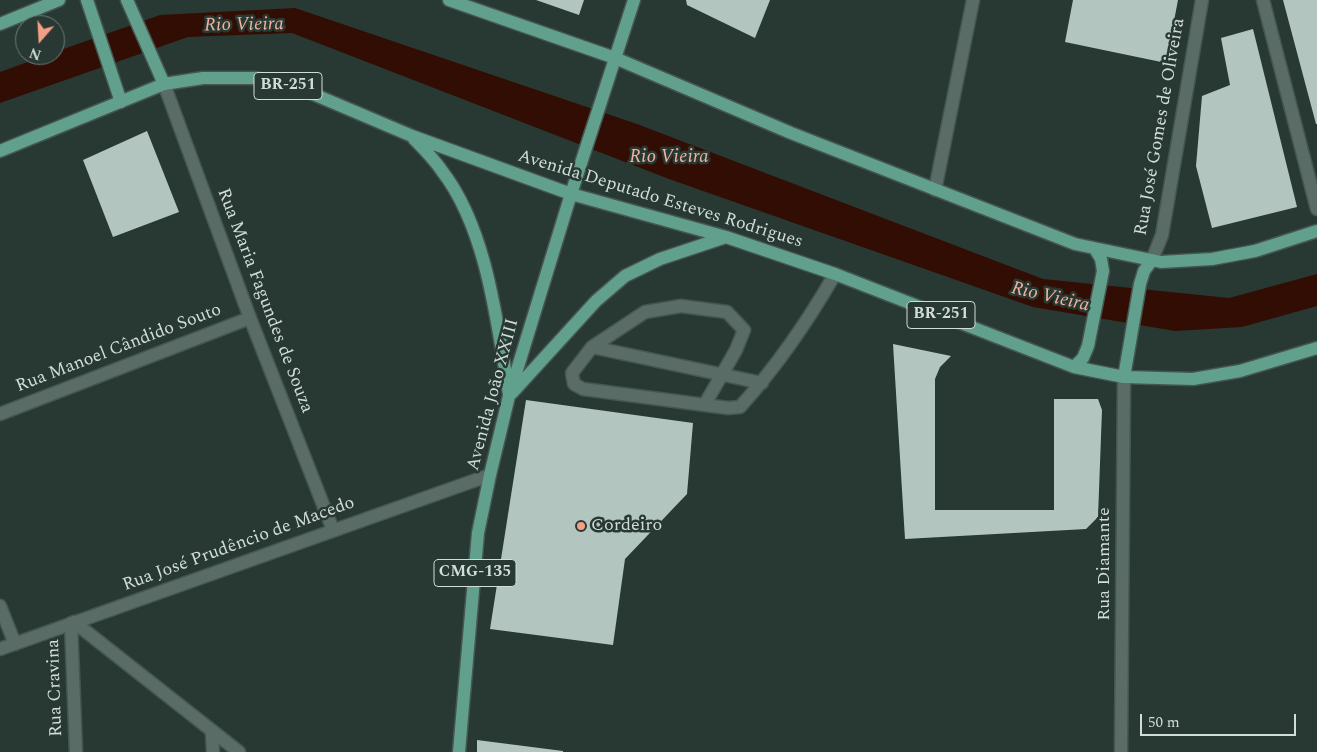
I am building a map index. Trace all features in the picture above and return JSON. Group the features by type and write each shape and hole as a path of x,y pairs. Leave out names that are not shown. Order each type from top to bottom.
{"main road":[{"path":"0,24 59,0"},
{"path":"127,0 164,84"},
{"path":"449,0 615,58 791,133 1074,244 1152,260 1212,259 1255,251 1317,231"},
{"name":"CMG-135","path":"615,58 634,0"},
{"path":"88,3 114,84 122,102"},
{"name":"Avenida João XXIII","path":"459,752 478,533 490,475 509,396 581,161 615,58"},
{"name":"Avenida Deputado Esteves Rodrigues","path":"0,151 164,84 203,78 256,78 306,91 412,136 571,194 726,237 835,274 1074,367 1124,377 1193,379 1240,371 1317,348"},
{"path":"412,136 443,171 464,208 489,276 509,396"},
{"path":"509,396 596,301 625,276 660,259 726,237"},
{"path":"1074,367 1084,358 1088,346 1103,272 1101,259 1095,248"},
{"path":"1124,377 1140,284 1144,271 1152,260"}],"street":[{"path":"935,190 974,0"},
{"name":"Rua José Gomes de Oliveira","path":"1152,260 1162,235 1202,0"},
{"path":"1263,0 1317,209"},
{"name":"Rua Maria Fagundes de Souza","path":"164,84 250,318 333,530"},
{"path":"705,404 744,330 727,312 681,306 645,312 592,347 572,373 574,384 583,389 728,408 740,407 762,383 814,310 835,274"},
{"name":"Rua Manoel Cândido Souto","path":"0,414 250,318"},
{"path":"592,347 723,373 762,383"},
{"name":"Rua Diamante","path":"1121,752 1124,377"},
{"name":"Rua José Prudêncio de Macedo","path":"0,649 490,475"},
{"path":"0,606 15,644"},
{"path":"72,622 238,752"},
{"name":"Rua Cravina","path":"72,622 76,752"},
{"path":"212,733 213,752"}],"water":[{"name":"Rio Vieira","path":"295,8 637,124 1043,279 1229,298 1317,274 1317,306 1242,327 1175,331 1033,307 669,179 292,33 188,37 0,103 0,72 19,65 65,65 65,48 160,15"}],"building":[{"path":"536,0 584,0 579,15"},
{"path":"686,0 770,0 755,38 687,5"},
{"path":"1073,0 1178,0 1166,63 1065,42"},
{"path":"1283,0 1317,0 1317,124 1316,124"},
{"path":"1253,29 1297,207 1212,228 1196,166 1202,96 1230,85 1221,38"},
{"path":"147,131 179,212 113,237 83,160"},
{"path":"893,344 951,356 940,367 935,379 935,510 1054,510 1054,399 1098,399 1102,410 1098,517 1086,529 905,539"},
{"name":"Cordeiro","path":"526,400 693,423 687,494 625,559 613,645 490,629"},
{"path":"477,740 563,751 563,752 477,752"}],"place":[{"name":"Cordeiro","path":"581,526"}]}
